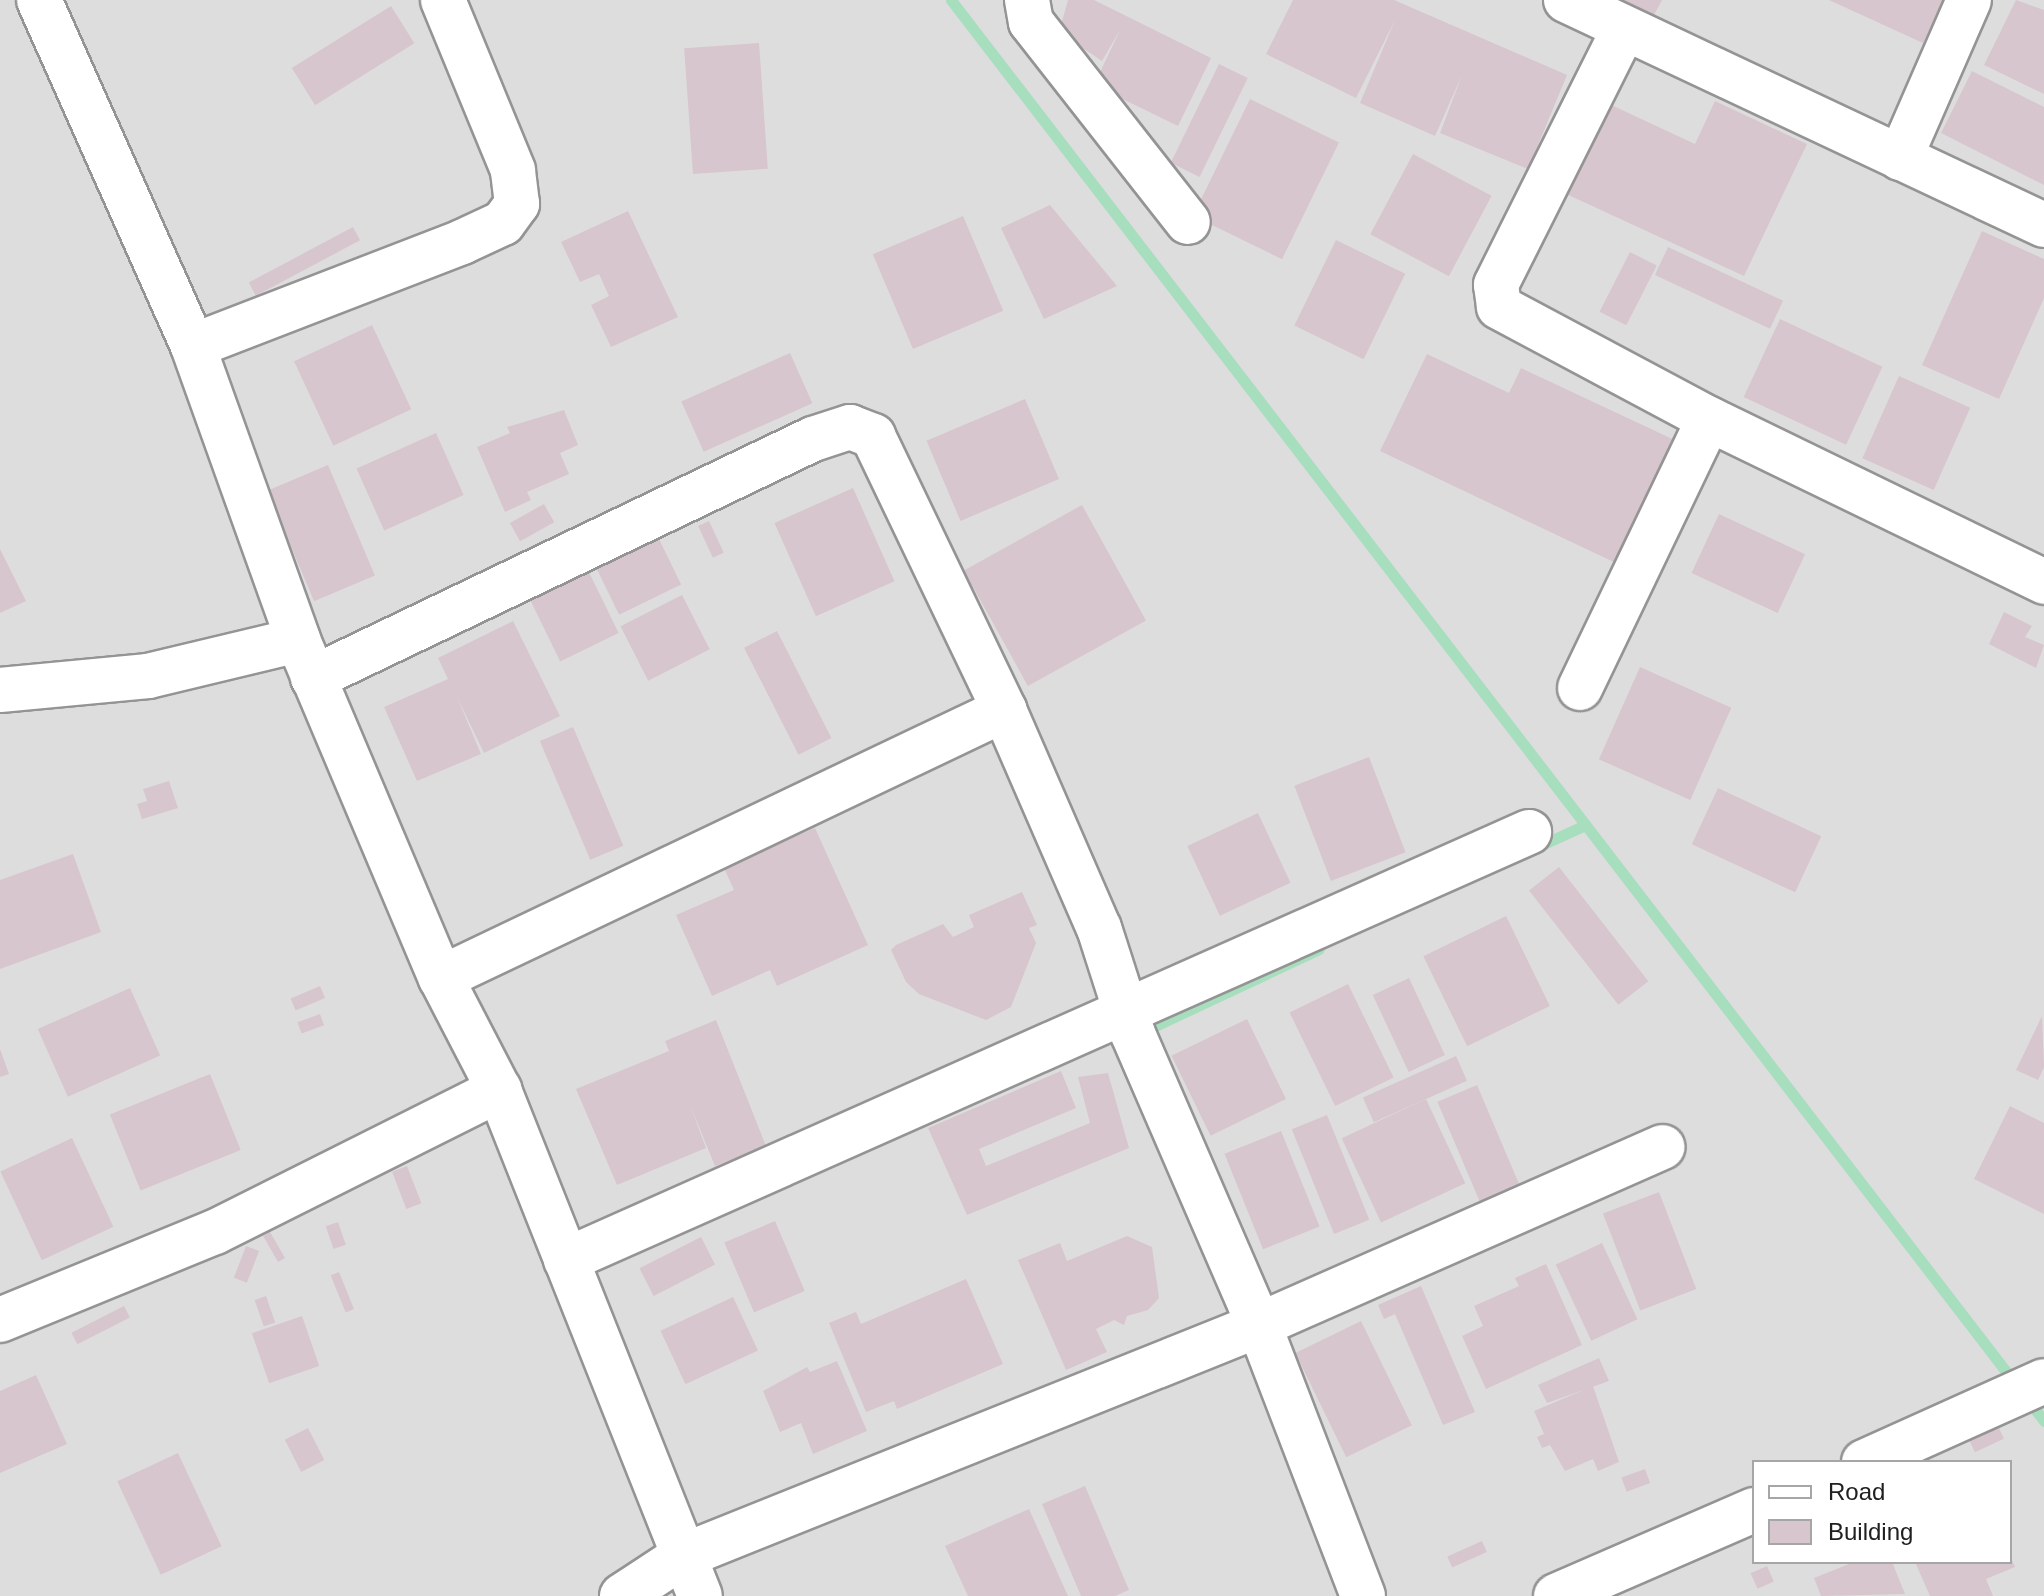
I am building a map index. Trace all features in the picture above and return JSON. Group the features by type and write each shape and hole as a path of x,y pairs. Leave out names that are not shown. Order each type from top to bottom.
{"street":[{"path":"39,0 193,346 305,659 441,978 499,1090 700,1596"},
{"path":"193,346 462,242 503,223 517,204 513,170 443,0"},
{"path":"1027,0 1031,22 1188,222"},
{"path":"1566,0 2044,225"},
{"path":"1900,158 1969,0"},
{"path":"1624,29 1496,285 1499,307 1709,419 2044,582"},
{"path":"1580,688 1709,419"},
{"path":"0,690 305,659 615,530 850,427 873,436 1004,710 1099,928 1124,1009 1259,1325 1363,1596"},
{"path":"441,978 1004,710"},
{"path":"566,1260 1124,1009 1529,832"},
{"path":"0,1320 215,1232 499,1090"},
{"path":"622,1596 683,1556 1259,1325 1662,1147"},
{"path":"1869,1460 2044,1381"},
{"path":"1556,1596 1752,1511"}],"shaded area":[{"path":"0,0 2044,0 2044,1596 0,1596"}],"building":[{"path":"1068,0 1094,0 1211,58 1178,126 1094,85 1120,30 1102,61 1059,32"},
{"path":"1293,0 1394,0 1567,75 1528,169 1440,133 1462,75 1435,136 1360,103 1395,20 1356,98 1266,54"},
{"path":"1618,0 1662,0 1653,17"},
{"path":"1829,0 1943,0 1923,43"},
{"path":"2016,0 2044,10 2044,94 1984,65"},
{"path":"391,6 414,43 315,105 292,68"},
{"path":"759,43 768,169 693,174 684,48"},
{"path":"1219,64 1248,78 1200,177 1171,163"},
{"path":"1972,71 2044,107 2044,185 1941,133"},
{"path":"1250,99 1339,142 1282,259 1193,216"},
{"path":"1715,101 1807,144 1744,276 1564,193 1607,103 1695,144"},
{"path":"1413,154 1492,196 1449,276 1370,234"},
{"path":"1050,205 1117,286 1044,319 1001,228"},
{"path":"628,211 678,317 611,347 591,305 609,296 599,274 580,282 561,242"},
{"path":"963,216 1003,311 913,349 873,254"},
{"path":"353,227 360,240 256,296 249,282"},
{"path":"1982,231 2044,259 2044,298 1999,399 1922,365"},
{"path":"1336,240 1405,274 1364,359 1294,325"},
{"path":"1668,247 1783,301 1770,329 1655,275"},
{"path":"1630,252 1657,266 1626,325 1600,312"},
{"path":"1780,319 1882,367 1846,445 1744,397"},
{"path":"372,325 411,409 333,446 294,361"},
{"path":"790,353 812,403 704,452 681,401"},
{"path":"1427,354 1509,393 1521,368 1681,443 1622,566 1380,451"},
{"path":"1899,376 1970,408 1934,490 1862,458"},
{"path":"1025,399 1059,479 960,521 927,441"},
{"path":"564,410 578,445 560,453 569,474 527,492 531,500 505,512 477,447 510,433 507,427"},
{"path":"436,433 464,495 384,531 357,468"},
{"path":"328,465 375,575 314,601 267,491"},
{"path":"853,488 894,581 816,616 774,523"},
{"path":"544,504 554,522 520,541 510,523"},
{"path":"1082,505 1146,620 1028,686 964,570"},
{"path":"1719,514 1805,554 1778,613 1692,573"},
{"path":"709,521 724,553 713,558 698,526"},
{"path":"657,535 681,584 619,615 595,565"},
{"path":"0,549 26,601 0,613"},
{"path":"584,562 619,633 560,661 526,590"},
{"path":"682,595 710,649 648,681 621,626"},
{"path":"2004,612 2032,626 2025,637 2044,645 2036,668 1989,644"},
{"path":"513,621 560,716 484,753 457,697 481,754 417,781 384,707 448,679 438,658"},
{"path":"777,631 831,738 799,755 744,648"},
{"path":"1640,667 1731,708 1690,800 1599,759"},
{"path":"573,727 623,846 590,860 540,741"},
{"path":"1369,757 1406,852 1331,881 1294,786"},
{"path":"169,781 178,808 142,819 137,804 147,801 143,789"},
{"path":"1718,788 1821,836 1795,892 1692,844"},
{"path":"1258,813 1291,883 1220,916 1187,846"},
{"path":"815,828 868,945 777,986 770,970 712,996 676,915 734,890 724,868"},
{"path":"73,854 101,932 0,969 0,880"},
{"path":"1559,867 1648,981 1618,1005 1529,890"},
{"path":"1022,892 1037,925 1029,928 1036,943 1011,1007 986,1020 919,994 906,982 891,950 896,945 943,924 953,937 974,927 969,915"},
{"path":"1506,916 1550,1006 1467,1046 1423,956"},
{"path":"1409,978 1445,1055 1409,1072 1373,995"},
{"path":"1348,984 1394,1077 1335,1106 1290,1012"},
{"path":"320,986 325,998 296,1010 291,999"},
{"path":"130,988 160,1056 68,1097 38,1029"},
{"path":"320,1014 324,1025 302,1033 297,1022"},
{"path":"2042,1016 2044,1067 2038,1080 2016,1070"},
{"path":"1247,1019 1286,1099 1211,1136 1172,1056"},
{"path":"716,1020 766,1146 715,1166 690,1105 706,1148 617,1185 576,1089 669,1051 665,1041"},
{"path":"0,1049 9,1074 0,1077"},
{"path":"1456,1056 1467,1081 1374,1122 1363,1097"},
{"path":"1061,1071 1076,1108 979,1149 986,1166 1090,1123 1078,1077 1108,1073 1129,1148 967,1215 928,1128"},
{"path":"210,1074 241,1150 141,1190 110,1114"},
{"path":"1477,1085 1520,1185 1480,1202 1437,1102"},
{"path":"1426,1099 1465,1183 1381,1223 1342,1138"},
{"path":"2010,1106 2044,1123 2044,1214 1974,1179"},
{"path":"1327,1115 1369,1220 1334,1234 1292,1129"},
{"path":"1281,1131 1320,1226 1263,1249 1224,1154"},
{"path":"72,1138 113,1227 42,1260 0,1171"},
{"path":"407,1166 421,1203 406,1209 392,1172"},
{"path":"1659,1192 1696,1289 1640,1311 1603,1214"},
{"path":"775,1221 805,1291 754,1312 724,1242"},
{"path":"338,1222 346,1245 334,1249 326,1226"},
{"path":"270,1232 285,1258 278,1262 263,1236"},
{"path":"1127,1236 1152,1247 1159,1298 1148,1310 1127,1316 1124,1325 1114,1320 1096,1329 1107,1352 1066,1370 1018,1260 1060,1243 1067,1261"},
{"path":"701,1237 715,1265 654,1296 640,1268"},
{"path":"1602,1243 1637,1319 1591,1341 1556,1265"},
{"path":"246,1246 259,1251 247,1283 234,1278"},
{"path":"1546,1264 1582,1345 1486,1389 1462,1336 1483,1326 1474,1306 1519,1286 1515,1278"},
{"path":"339,1272 354,1309 346,1312 331,1275"},
{"path":"966,1279 1003,1364 897,1409 894,1401 866,1412 829,1323 856,1312 861,1324"},
{"path":"1421,1286 1475,1412 1443,1425 1395,1314 1384,1319 1378,1305"},
{"path":"266,1296 275,1322 264,1326 255,1300"},
{"path":"733,1297 758,1350 685,1384 660,1331"},
{"path":"124,1306 130,1318 77,1344 71,1333"},
{"path":"302,1316 319,1366 269,1383 252,1333"},
{"path":"1361,1321 1412,1425 1346,1457 1295,1353"},
{"path":"1599,1358 1609,1381 1547,1403 1538,1385"},
{"path":"837,1361 867,1431 813,1454 801,1423 780,1432 763,1391 807,1367 810,1372"},
{"path":"36,1375 67,1444 0,1473 0,1391"},
{"path":"1593,1386 1619,1462 1598,1471 1593,1459 1565,1471 1550,1445 1542,1448 1537,1437 1544,1434 1534,1411"},
{"path":"1998,1426 2004,1439 1975,1452 1969,1440"},
{"path":"308,1428 324,1460 301,1472 285,1440"},
{"path":"178,1453 222,1546 161,1575 117,1481"},
{"path":"1645,1469 1650,1483 1627,1492 1622,1478"},
{"path":"1085,1486 1129,1590 1115,1596 1081,1596 1042,1504"},
{"path":"1029,1509 1068,1596 968,1596 945,1546"},
{"path":"1482,1541 1487,1552 1452,1567 1447,1556"},
{"path":"2012,1560 2015,1567 1986,1579 1993,1596 1930,1596 1916,1564 2012,1564"},
{"path":"1849,1564 1893,1564 1905,1594 1821,1596 1814,1578"},
{"path":"1767,1566 1774,1582 1757,1589 1751,1573"}],"waterway":[{"path":"951,0 2014,1382"},
{"path":"1537,847 1585,825"},
{"path":"1142,1032 1319,949"},
{"path":"2027,1399 2044,1421"}]}
